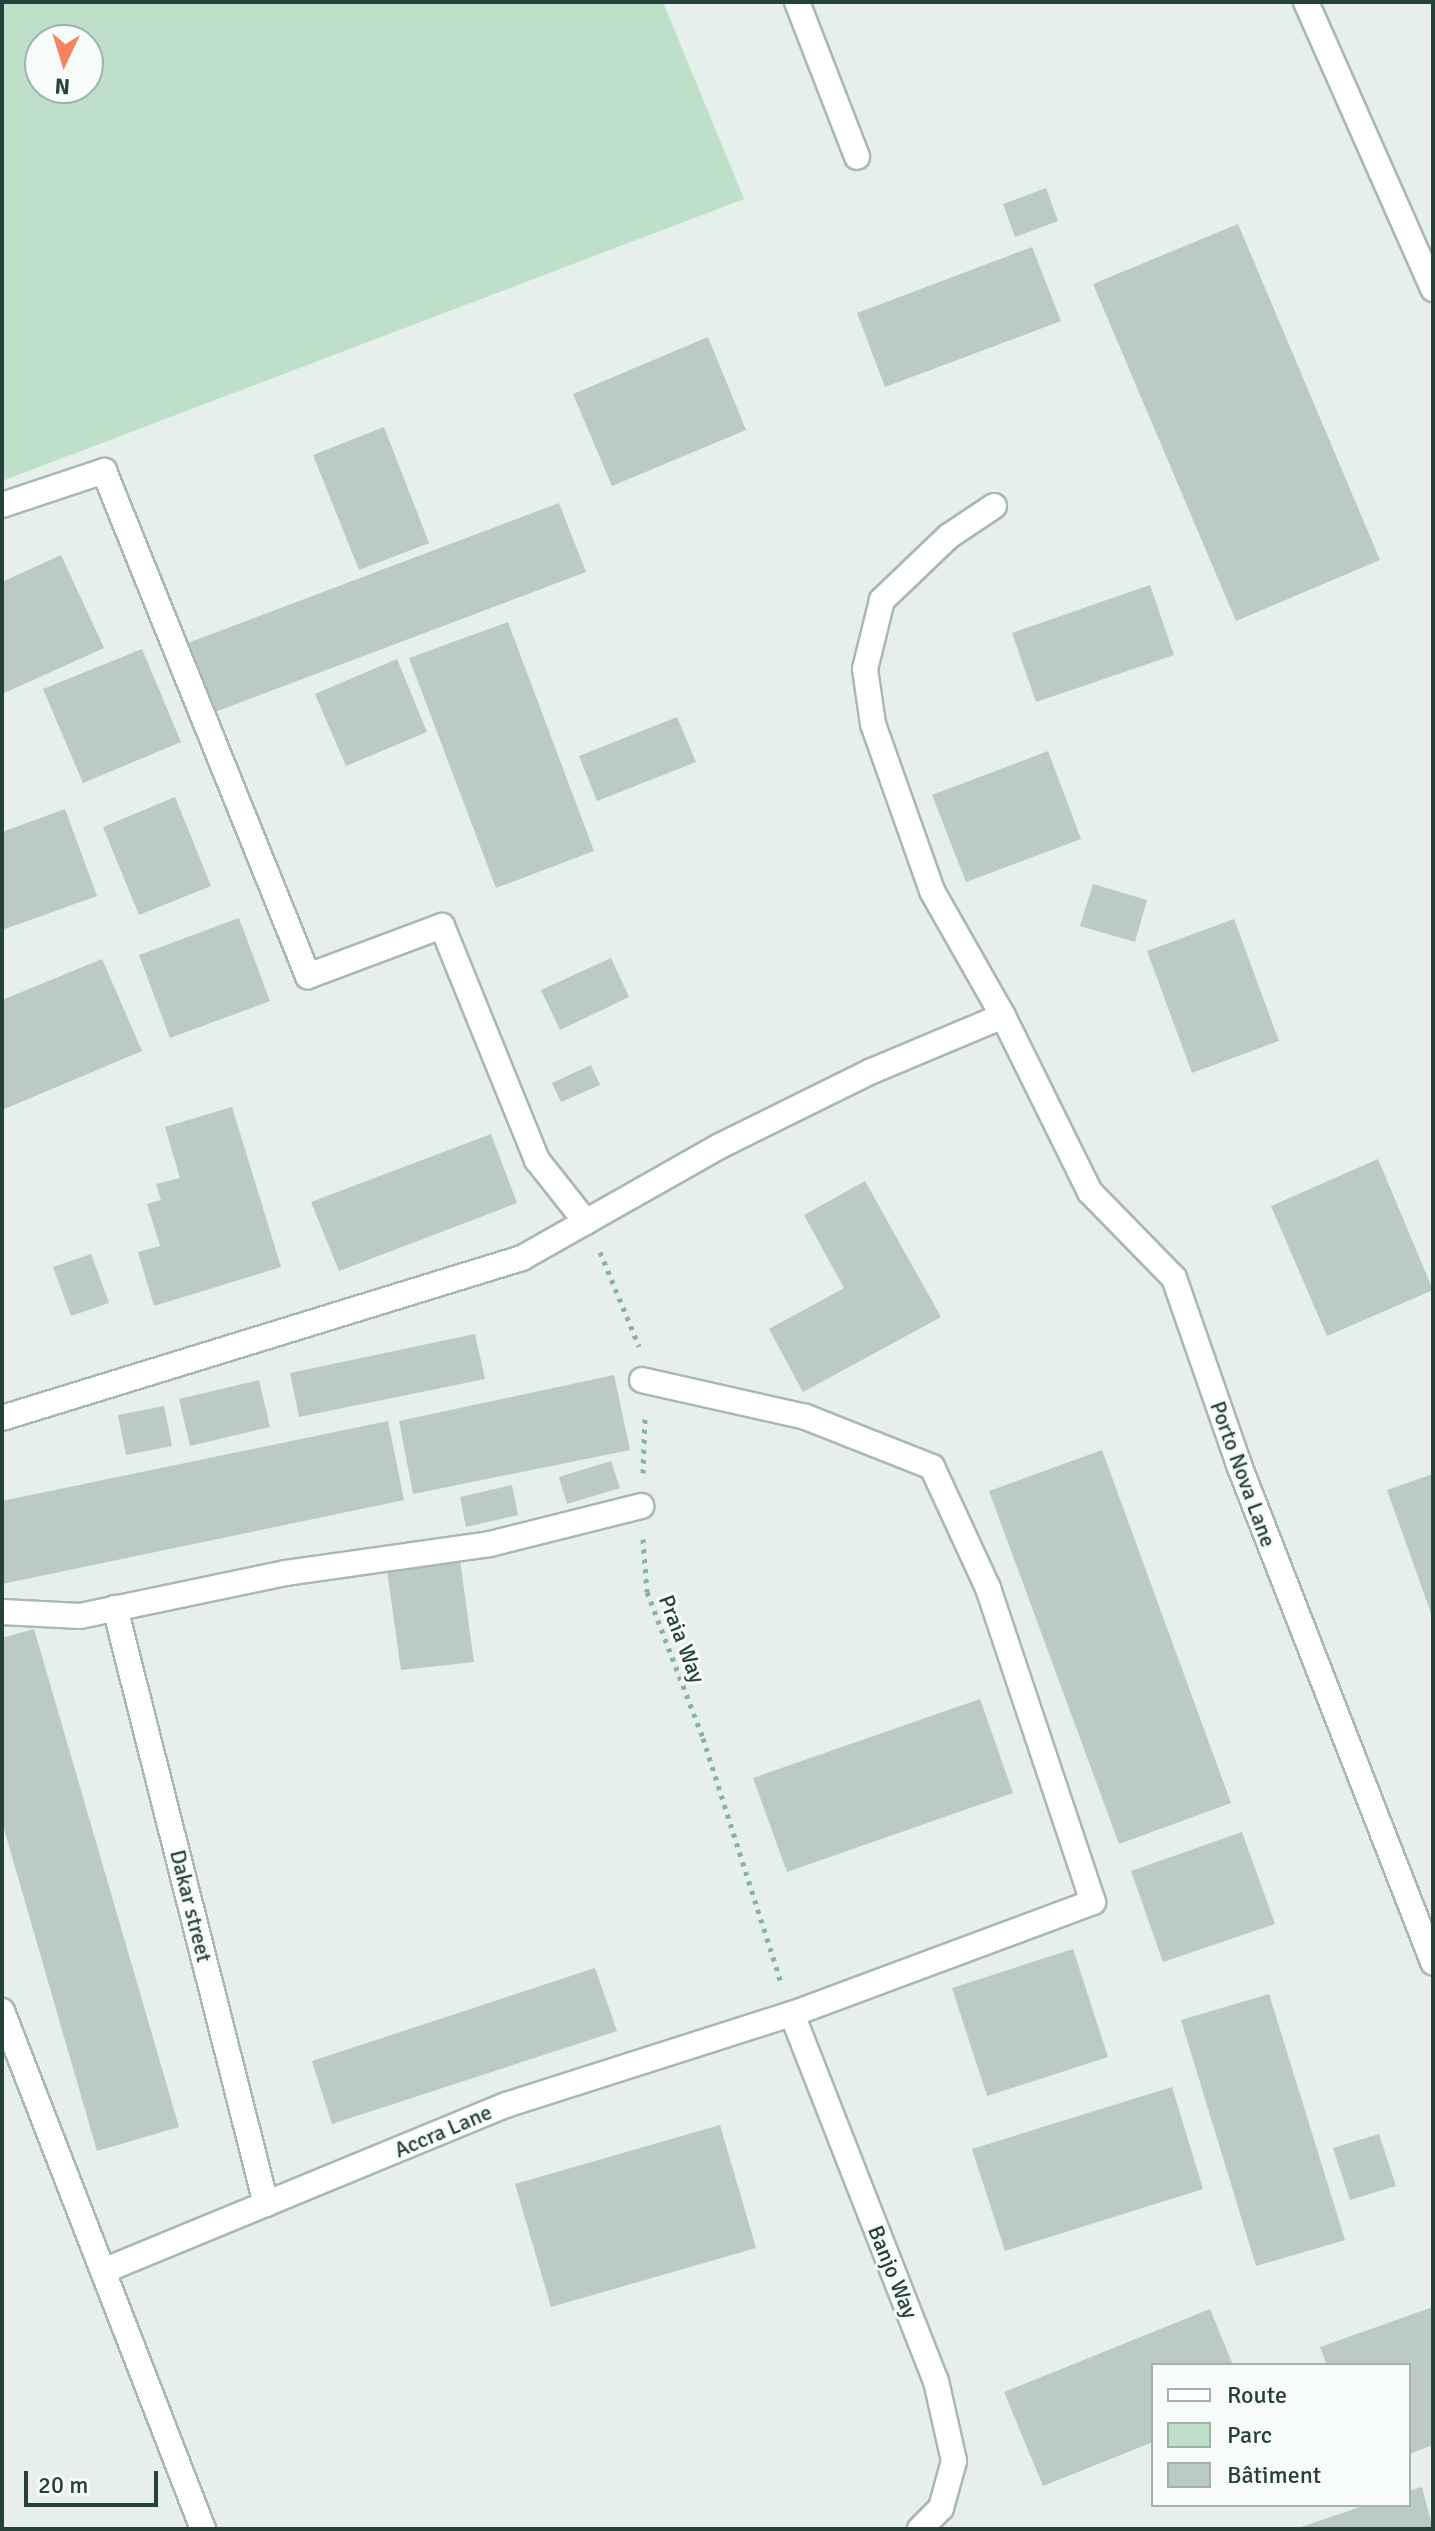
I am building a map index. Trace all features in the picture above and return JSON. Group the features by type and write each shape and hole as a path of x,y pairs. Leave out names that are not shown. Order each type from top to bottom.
{"street":[{"path":"797,2 857,157"},
{"path":"1306,2 1433,289"},
{"path":"2,505 104,471 308,976 442,926 537,1160 586,1222"},
{"name":"Porto Nova Lane","path":"994,506 949,536 882,600 865,669 873,724 932,891 1003,1016 1090,1192 1174,1278 1244,1480 1433,1962"},
{"path":"2,1418 522,1258 844,1084 1003,1016"},
{"name":"Accra Lane","path":"103,2271 506,2105 792,2014 1093,1902 988,1588 932,1467 806,1417 642,1380"},
{"path":"2,1612 80,1616 286,1573 490,1544 641,1506"},
{"name":"Dakar street","path":"115,1608 266,2204"},
{"path":"2,2011 203,2529"},
{"name":"Banjo Way","path":"792,2014 936,2381 954,2461 941,2508 920,2529"}],"path":[{"name":"Praia Way","path":"586,1222 638,1334 642,1380 641,1506 647,1592 703,1738 792,2014"}],"green space":[{"path":"2,2 663,2 744,199 2,481"}],"building":[{"path":"1046,188 1058,221 1015,237 1003,204"},
{"path":"1238,224 1380,560 1236,621 1093,284"},
{"path":"1032,247 1061,321 885,387 857,313"},
{"path":"708,337 746,430 612,486 573,394"},
{"path":"384,427 429,543 359,570 313,455"},
{"path":"559,503 586,572 215,712 188,643"},
{"path":"61,555 104,648 2,694 2,582"},
{"path":"1150,585 1174,655 1036,702 1012,633"},
{"path":"508,622 594,851 496,888 409,658"},
{"path":"142,649 181,742 83,783 43,689"},
{"path":"397,659 427,732 346,766 315,694"},
{"path":"677,717 696,762 597,801 579,756"},
{"path":"1048,751 1081,839 966,882 932,795"},
{"path":"175,797 211,886 139,915 103,827"},
{"path":"65,809 97,896 2,930 2,832"},
{"path":"1093,884 1147,900 1135,942 1080,926"},
{"path":"239,918 270,1001 170,1038 139,955"},
{"path":"1234,919 1279,1041 1192,1073 1147,951"},
{"path":"611,958 629,997 560,1030 541,990"},
{"path":"102,959 142,1051 2,1110 2,1000"},
{"path":"591,1065 600,1085 561,1102 552,1083"},
{"path":"232,1107 281,1267 154,1306 138,1252 160,1246 147,1204 161,1200 156,1184 180,1178 165,1127"},
{"path":"491,1134 517,1203 339,1271 311,1202"},
{"path":"1378,1159 1433,1290 1327,1336 1271,1206"},
{"path":"865,1181 941,1317 803,1392 769,1329 844,1288 804,1215"},
{"path":"91,1254 109,1303 71,1316 53,1267"},
{"path":"475,1334 485,1379 299,1417 290,1373"},
{"path":"614,1375 630,1450 413,1494 399,1421"},
{"path":"259,1380 270,1427 190,1446 179,1399"},
{"path":"164,1406 172,1446 126,1455 118,1415"},
{"path":"388,1421 404,1500 2,1584 2,1501"},
{"path":"1102,1450 1231,1803 1119,1844 989,1491"},
{"path":"611,1461 620,1488 567,1504 559,1477"},
{"path":"1433,1474 1433,1612 1431,1613 1387,1490"},
{"path":"512,1485 518,1515 466,1527 460,1497"},
{"path":"460,1560 474,1662 401,1670 387,1571"},
{"path":"34,1629 179,2127 97,2151 2,1822 2,1638"},
{"path":"980,1699 1013,1793 787,1872 753,1778"},
{"path":"1242,1832 1275,1924 1163,1962 1131,1871"},
{"path":"1073,1949 1108,2057 987,2096 952,1988"},
{"path":"595,1968 617,2031 332,2124 312,2061"},
{"path":"1269,1994 1345,2240 1256,2266 1181,2020"},
{"path":"1172,2087 1203,2189 1005,2251 972,2149"},
{"path":"720,2125 756,2248 551,2307 515,2184"},
{"path":"1379,2134 1396,2186 1350,2200 1333,2148"},
{"path":"1433,2307 1433,2445 1411,2453 1411,2363 1326,2363 1320,2347"},
{"path":"1210,2309 1232,2363 1151,2363 1151,2443 1043,2486 1004,2392"},
{"path":"1422,2487 1433,2529 1295,2529 1360,2507 1411,2507 1411,2490"}]}
